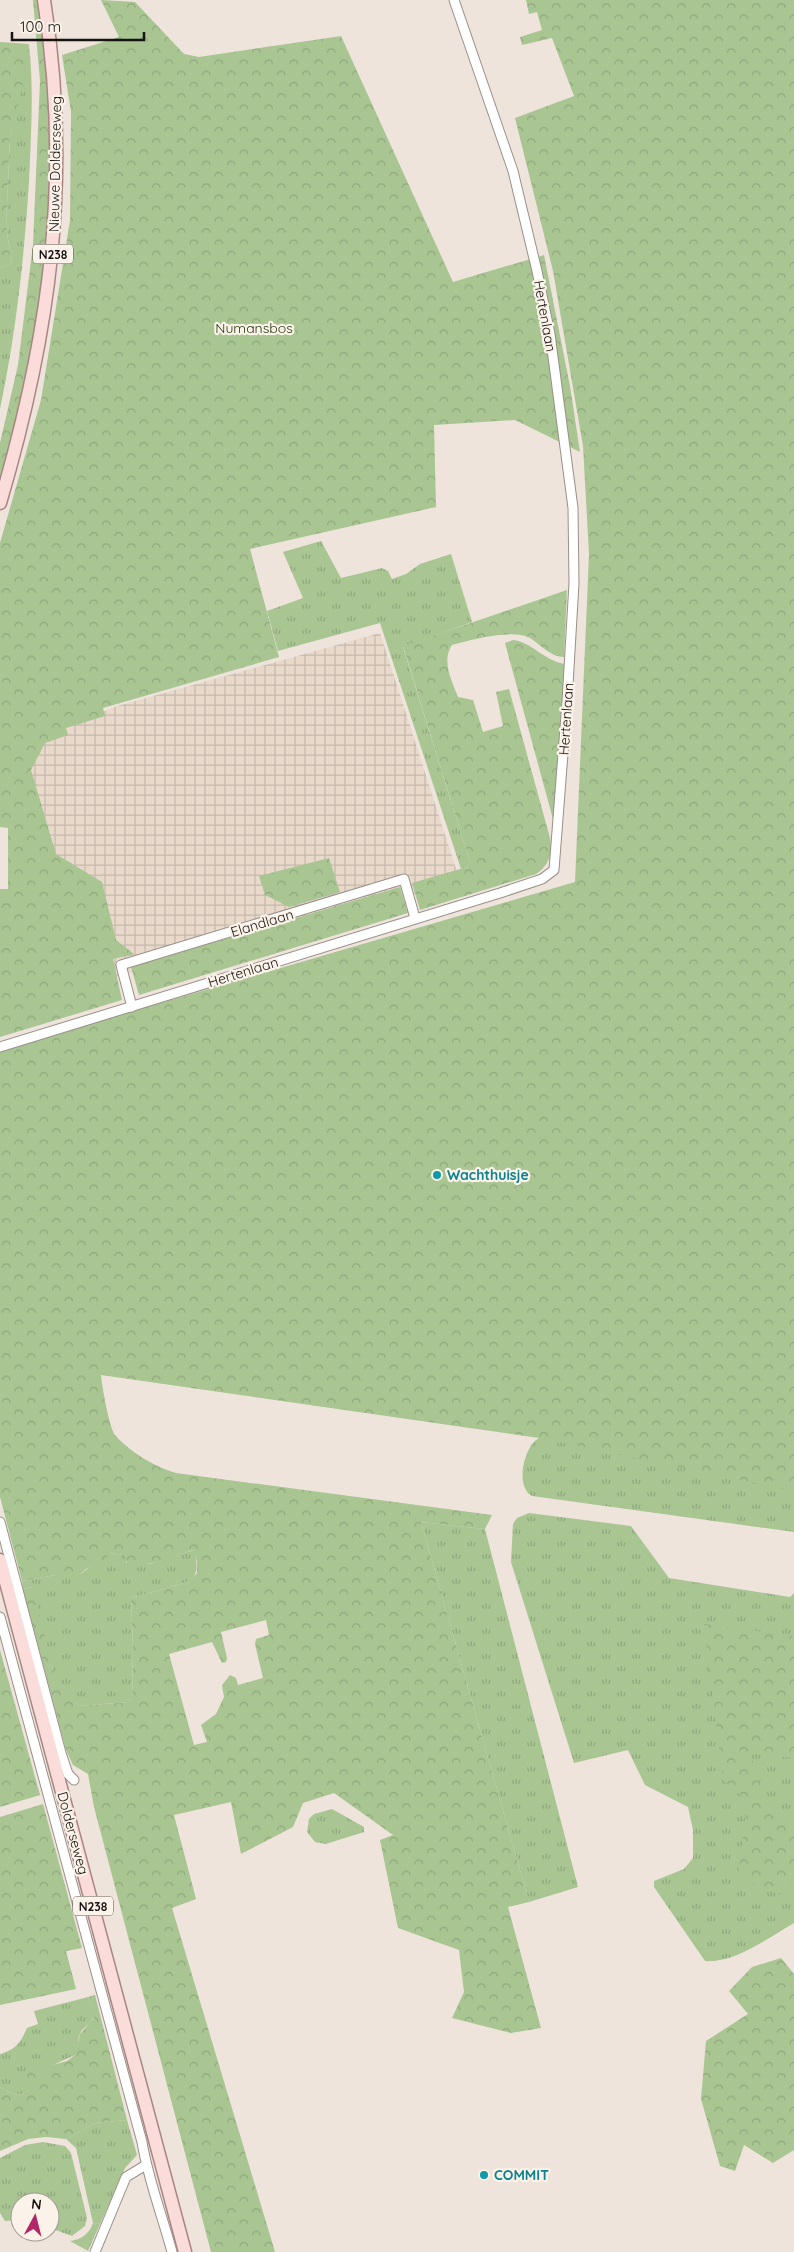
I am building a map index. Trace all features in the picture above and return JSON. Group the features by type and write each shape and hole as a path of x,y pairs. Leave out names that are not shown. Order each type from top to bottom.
{"main road":[{"name":"Nieuwe Dolderseweg","path":"0,503 32,384 52,264 57,159 57,104 44,0"},
{"name":"Dolderseweg","path":"0,1560 185,2252"}],"street":[{"name":"Hertenlaan","path":"0,1046 534,882 550,875 554,870 568,702 574,583 573,508 550,334 537,271 513,171 454,0"},
{"name":"Elandlaan","path":"132,1006 122,965 404,879 415,918"},
{"name":"Dolderseweg","path":"0,1522 61,1752 68,1774 74,1780"},
{"name":"Dolderseweg","path":"0,1618 142,2142 146,2165 155,2188 172,2252"},
{"path":"95,2252 126,2177 146,2165"}],"shaded area":[{"path":"380,633 460,881 95,983 28,770 42,736 117,706"}],"green space":[{"path":"33,0 38,0 48,83 51,167 50,209 43,293 37,334 25,392 0,489 0,443 18,365 33,245 40,81"},
{"name":"Numansbos","path":"101,0 135,2 184,54 199,57 341,36 453,282 544,255 570,386 580,452 515,420 434,425 436,507 250,549 279,657 103,708 105,716 66,728 68,735 45,743 31,770 56,854 102,882 116,940 134,954 113,959 122,1000 0,1037 0,889 8,889 8,828 0,827 0,543 41,400 70,220 71,112 62,55 119,37"},
{"path":"526,0 794,0 794,1491 539,1438 101,1375 108,1415 115,1435 135,1453 151,1463 176,1473 492,1515 485,1529 421,1522 529,1902 508,1907 541,2028 511,2033 452,2018 464,1992 459,1950 398,1928 380,1840 393,1835 334,1793 303,1803 293,1827 241,1854 231,1802 174,1815 196,1899 172,1908 275,2252 211,2252 94,1807 88,1774 73,1765 66,1750 23,1589 33,1587 55,1678 61,1688 79,1706 128,1702 132,1699 131,1598 188,1582 197,1573 197,1561 193,1550 161,1561 136,1565 127,1565 125,1555 109,1553 106,1560 86,1569 79,1575 56,1575 22,1581 0,1497 0,1050 575,882 589,554 583,446 553,271 515,118 574,96 552,38 522,45 520,37 542,30 537,12 529,14","holes":["266,1620 269,1635 256,1639 255,1644 263,1678 238,1685 236,1678 230,1675 222,1685 224,1697 216,1714 201,1725 207,1742 194,1745 169,1654 212,1642 222,1663 226,1662 227,1658 221,1632"]},
{"path":"0,42 29,44 21,94 10,136 6,227 12,263 0,268"},
{"path":"29,44 32,113 27,211 15,324 0,409 0,268 12,263 6,227 10,136"},
{"path":"321,541 341,578 382,568 388,571 392,579 406,574 420,564 451,554 472,622 403,647 470,862 467,867 461,869 380,623 278,651 267,611 303,598 283,552"},
{"path":"567,590 564,657 549,652 528,637 511,634 490,636 452,645 447,658 447,664 458,697 473,700 483,732 503,726 496,692 509,689 550,838 551,849 549,859 536,874 420,910 412,883 467,867 470,862 403,646"},
{"path":"513,640 520,641 551,659 565,664 553,819 505,643"},
{"path":"329,858 340,892 289,907 265,895 259,876"},
{"path":"400,887 408,913 139,995 131,967"},
{"path":"545,1433 794,1462 794,1532 532,1496 524,1486 524,1463 529,1448"},
{"path":"529,1513 631,1526 669,1578 790,1597 794,1593 794,1923 763,1942 727,1958 705,1961 654,1887 654,1881 684,1869 693,1858 693,1830 688,1807 645,1785 628,1750 574,1763 511,1562 513,1524 517,1518"},
{"path":"421,1522 485,1529 578,1887 529,1902"},
{"path":"194,1550 197,1564 196,1572 192,1579 188,1582 131,1598 132,1699 128,1702 79,1706 60,1688 55,1679 32,1587 23,1589 22,1581 56,1575 79,1575 109,1553 126,1555 126,1563 149,1564"},
{"path":"704,1624 794,1636 794,1758 750,1753 767,1805 794,1828 794,1880 779,1895 738,1876 747,1801 723,1780"},
{"path":"0,1650 40,1795 0,1807"},
{"path":"43,1804 82,1948 66,1951 76,1989 0,2005 0,1817"},
{"path":"332,1809 364,1827 364,1832 326,1844 315,1842 307,1832 309,1819 314,1814"},
{"path":"781,1958 794,1974 794,2150 773,2163 744,2145 735,2171 720,2166 701,2099 706,2041 748,2014 729,1991 752,1967"},
{"path":"95,1995 127,2120 95,2123 66,2139 46,2137 28,2139 0,2151 0,2087 18,2095 25,2093 29,2090 27,2072 67,2061 75,2055 80,2034 94,2018 94,2010 88,1997"},
{"path":"88,1997 94,2010 94,2017 80,2033 75,2055 55,2064 30,2083 29,2090 25,2093 18,2095 0,2087 0,2054 14,2048 20,2042 27,2028 38,2024 34,2011"},
{"path":"127,2120 137,2155 125,2168 100,2224 93,2223 76,2148 66,2139 95,2123"},
{"path":"43,2142 65,2146 71,2153 87,2218 85,2226 72,2236 60,2232 60,2192 10,2192 10,2221 5,2221 0,2213 0,2158 25,2145"},
{"path":"93,2223 100,2224 88,2251 70,2241 84,2235 90,2230"}],"place":[{"name":"Wachthuisje","path":"437,1175"},
{"name":"COMMIT","path":"484,2175"}]}
